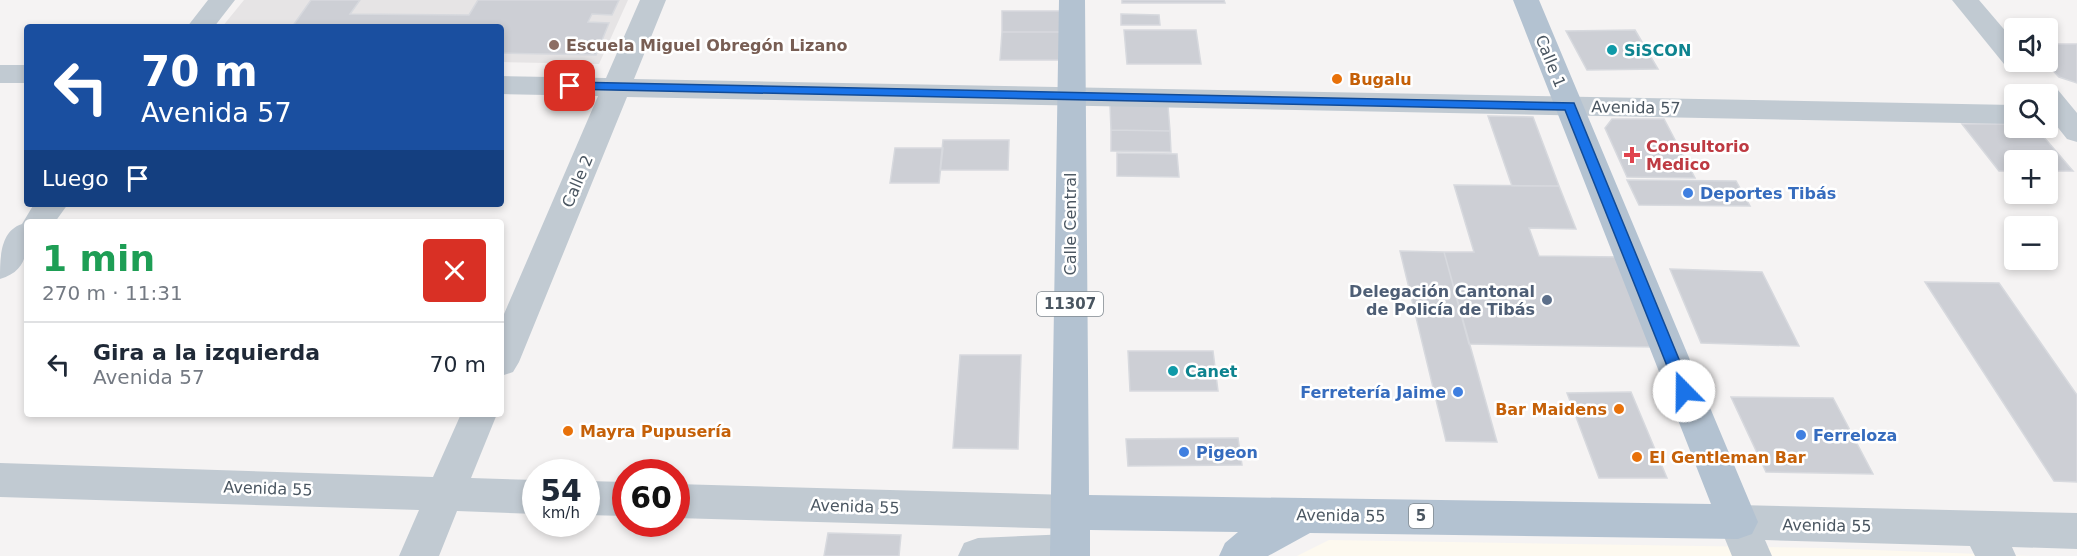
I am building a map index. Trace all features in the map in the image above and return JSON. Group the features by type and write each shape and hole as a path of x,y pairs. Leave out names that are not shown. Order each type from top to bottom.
{"main road":[{"name":"Calle Central","path":"1070,554 1072,0"},
{"name":"Calle 1","path":"1526,0 1745,539"},
{"name":"Avenida 55","path":"1070,512 1308,514 1745,539"},
{"name":"5","path":"1239,556 1248,546 1308,514"}],"street":[{"path":"202,24 222,0"},
{"name":"Calle 2","path":"504,355 653,0"},
{"path":"1965,0 2004,46"},
{"path":"2026,72 2060,112"},
{"path":"0,74 24,74"},
{"name":"Avenida 57","path":"504,85 2004,115"},
{"path":"40,219 50,207"},
{"path":"0,267 24,238"},
{"path":"419,556 478,417"},
{"name":"Avenida 55","path":"0,480 522,497"},
{"name":"Avenida 55","path":"690,501 1070,512"},
{"name":"Avenida 55","path":"1745,539 1989,542 2077,531"},
{"path":"978,556 1070,554"}],"shaded area":[{"name":"Escuela Miguel Obregón Lizano","path":"244,0 628,0 599,64 504,62 504,24 224,24"},
{"path":"1329,540 1822,548 2031,556 1297,556"}],"building":[{"path":"311,0 360,0 350,14 469,15 478,0 619,0 612,15 592,14 588,22 609,23 596,55 504,53 504,24 294,24"},
{"path":"1122,0 1224,0 1225,3 1122,3"},
{"path":"1002,11 1062,11 1061,32 1002,32"},
{"path":"1121,14 1159,15 1160,25 1121,25"},
{"path":"1124,30 1196,30 1201,64 1127,64"},
{"name":"SiSCON","path":"1635,30 1658,69 1587,70 1566,31"},
{"path":"1002,32 1061,32 1061,60 1000,60"},
{"path":"2058,44 2077,44 2077,83 2059,77 2054,72 2058,72"},
{"path":"1110,105 1168,106 1170,131 1111,130"},
{"path":"1488,116 1533,117 1559,186 1512,186"},
{"path":"1612,119 1664,119 1695,178 1627,177 1605,128"},
{"path":"1962,124 2004,124 2004,138 2045,138 2055,150 2004,150 2004,171 1999,171"},
{"path":"1111,130 1170,131 1171,152 1111,151"},
{"path":"943,140 1009,140 1008,170 940,170"},
{"path":"895,148 943,148 939,183 890,183"},
{"path":"1117,153 1177,154 1179,177 1117,176"},
{"path":"2058,154 2073,171 2058,171"},
{"name":"Deportes Tibás","path":"1627,180 1736,181 1750,206 1639,205"},
{"name":"Delegación Cantonal de Policía de Tibás","path":"1454,185 1559,186 1576,229 1529,228 1539,256 1620,257 1657,347 1469,344 1444,252 1474,252"},
{"name":"Ferretería Jaime","path":"1400,251 1444,252 1497,442 1446,441"},
{"path":"1670,269 1762,272 1799,346 1701,343"},
{"path":"1925,282 1999,283 2077,395 2077,482 2054,481"},
{"name":"Canet","path":"1128,351 1213,351 1218,391 1130,391"},
{"path":"960,355 1021,355 1018,449 953,448"},
{"path":"1631,392 1667,478 1599,478 1567,393"},
{"name":"Ferreloza","path":"1731,397 1833,398 1873,474 1766,472"},
{"name":"Pigeon","path":"1238,438 1242,465 1128,466 1126,439"},
{"path":"828,533 901,535 899,556 824,556"}],"place":[{"name":"Escuela Miguel Obregón Lizano","path":"554,45"},
{"name":"SiSCON","path":"1612,50"},
{"name":"Bugalu","path":"1337,79"},
{"name":"Consultorio Medico","path":"1632,155"},
{"name":"Deportes Tibás","path":"1688,193"},
{"name":"Delegación Cantonal de Policía de Tibás","path":"1547,300"},
{"name":"Canet","path":"1173,371"},
{"name":"Ferretería Jaime","path":"1458,392"},
{"name":"Bar Maidens","path":"1619,409"},
{"name":"Mayra Pupusería","path":"568,431"},
{"name":"Ferreloza","path":"1801,435"},
{"name":"Pigeon","path":"1184,452"},
{"name":"El Gentleman Bar","path":"1637,457"}],"route":[{"path":"570,86 1569,106 1684,391"}]}
